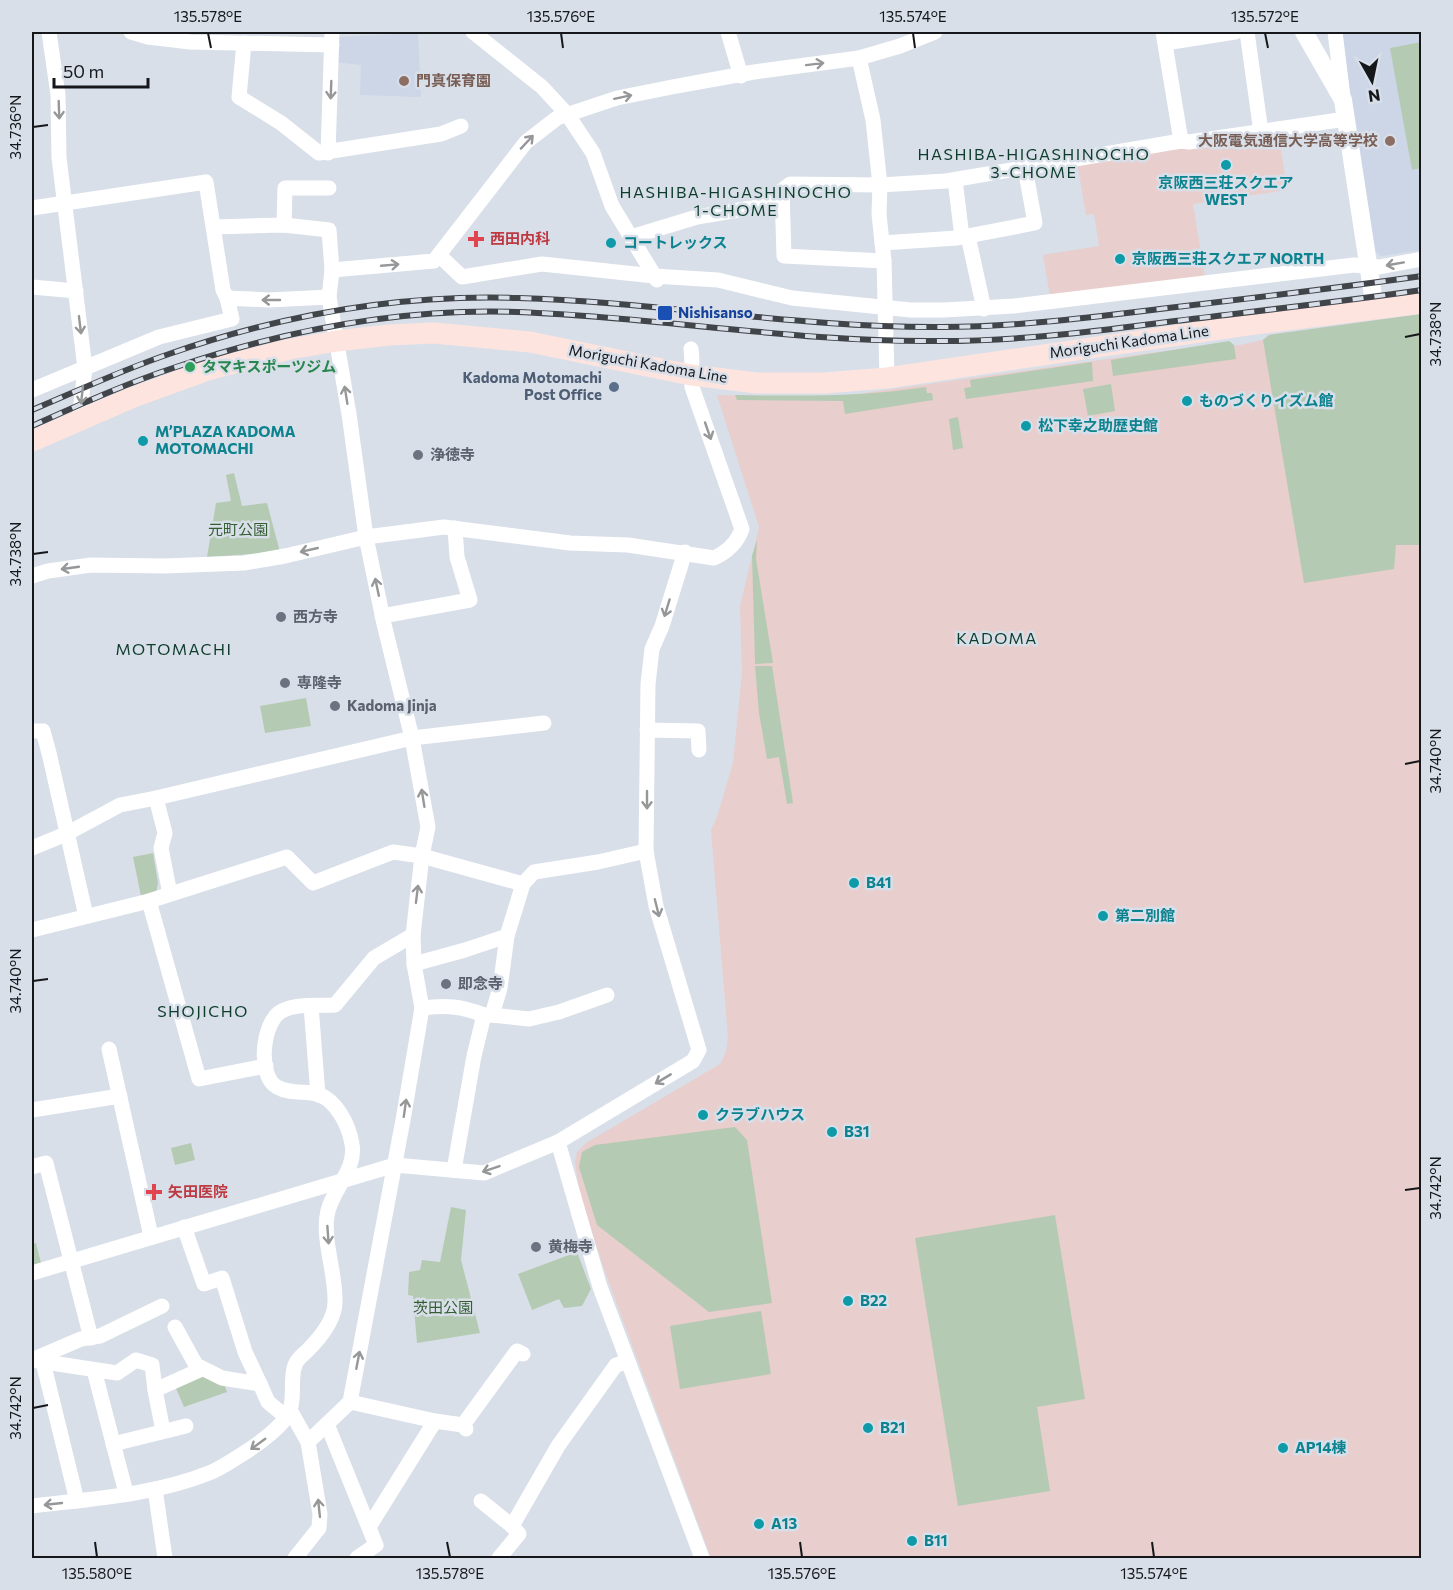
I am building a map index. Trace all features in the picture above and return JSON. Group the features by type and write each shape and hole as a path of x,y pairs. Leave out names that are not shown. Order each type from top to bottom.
{"main road":[{"name":"Moriguchi Kadoma Line","path":"32,441 130,398 211,369 337,340 434,333 483,337 530,342 691,375 757,383 824,383 887,378 1247,325 1422,303"}],"street":[{"path":"49,32 58,95 59,158 86,368 79,421"},
{"path":"131,32 148,37 190,42 244,43 332,38 328,153"},
{"path":"473,32 542,87 567,114 593,153 612,206 657,280"},
{"path":"728,32 741,76"},
{"path":"332,270 434,261 526,142 557,118 567,114 617,98 754,72 859,58 900,46 935,32"},
{"path":"1181,141 1164,37 1235,32"},
{"path":"1247,32 1261,132"},
{"path":"1304,32 1343,100"},
{"path":"1335,32 1343,100 1375,309"},
{"path":"244,43 239,97 281,123 319,153 441,134 461,126"},
{"path":"859,58 873,120 880,185 879,213 884,261 887,378"},
{"path":"631,237 697,216 763,206 790,184 880,185 955,180 1181,141 1189,142 1346,120"},
{"path":"882,243 965,237 1035,223 1025,168"},
{"path":"955,180 965,237 984,309"},
{"path":"32,208 206,182 223,290 232,319 159,337 32,390"},
{"path":"284,225 285,188 328,188"},
{"path":"782,191 784,256 884,261"},
{"path":"214,227 284,225 329,230 332,270 329,297 366,537 382,616 412,738 428,828 422,856 413,935 414,964 422,1008 350,1402 308,1442"},
{"path":"439,255 462,278 542,264 657,280 718,280 792,298 911,310 984,309 1354,264 1379,267 1422,259"},
{"path":"32,287 75,291"},
{"path":"227,298 269,300 329,297"},
{"path":"32,576 48,571 91,565 164,566 244,563 366,537 444,527 570,543 628,545 714,558 725,553 739,537 742,529 692,387 691,349"},
{"path":"382,616 470,600 458,557 455,528"},
{"path":"32,1273 395,1165 484,1173 558,1142 693,1061 699,1050 656,906 646,851 648,684 652,649 662,626 685,552"},
{"path":"32,848 66,834 120,805 412,738 544,723"},
{"path":"647,730 698,731 699,750"},
{"path":"32,731 43,731 86,916"},
{"path":"156,798 165,833 160,848 170,894"},
{"path":"454,1170 474,1056 500,988 507,936 523,884 534,872 598,862 646,851"},
{"path":"32,930 149,901 287,856 314,883 393,852 422,856 523,884"},
{"path":"149,901 199,1079 266,1066"},
{"path":"32,1506 155,1489 211,1472 261,1443 288,1414 293,1393 292,1376 295,1362 323,1335 336,1303 327,1215 351,1162 353,1147 343,1118 332,1104 318,1095 292,1092 277,1087 268,1078 264,1056 269,1026 279,1012 290,1007 335,1005 374,958 413,935"},
{"path":"414,964 465,951 507,936"},
{"path":"422,1008 445,1005 488,1015 529,1018 559,1012 607,995"},
{"path":"311,1006 318,1095"},
{"path":"109,1049 151,1236"},
{"path":"32,1110 120,1096"},
{"path":"558,1142 600,1287 702,1558"},
{"path":"32,1167 46,1163 73,1260 91,1338"},
{"path":"184,1227 204,1284 222,1278 246,1352 268,1402 288,1414 308,1442 320,1521 319,1528 295,1558"},
{"path":"162,1306 100,1336 56,1348 32,1360 117,1373 136,1360 152,1365 163,1431"},
{"path":"175,1327 196,1365 229,1380 260,1384"},
{"path":"350,1402 464,1427 517,1351 523,1354"},
{"path":"43,1362 77,1501"},
{"path":"512,1526 558,1446 616,1365 627,1362"},
{"path":"155,1390 202,1369"},
{"path":"94,1370 126,1493"},
{"path":"369,1527 435,1421"},
{"path":"327,1424 376,1545 357,1558"},
{"path":"113,1444 186,1426"},
{"path":"155,1489 165,1558"},
{"path":"481,1501 519,1534 499,1558"}],"shaded area":[{"name":"大阪電気通信大学高等学校","path":"1341,32 1421,32 1421,250 1381,256 1375,251"},
{"path":"418,33 421,97 360,95 361,65 334,62 336,37"},
{"path":"1279,135 1287,190 1193,204 1205,277 1050,296 1043,255 1099,246 1094,214 1086,215 1077,162"},
{"path":"1421,314 1421,1558 711,1558 605,1272 580,1197 575,1161 577,1152 586,1143 720,1064 726,1052 728,1037 711,830 733,763 742,674 740,606 759,527 717,395 829,398 1229,342 1235,346 1263,340 1269,335"}],"green space":[{"path":"1421,42 1421,168 1412,170 1390,48"},
{"path":"1421,314 1421,545 1396,545 1394,569 1304,583 1263,340 1269,335"},
{"path":"1229,341 1234,345 1236,359 1113,376 1111,360"},
{"path":"1092,362 1093,381 966,399 964,388 971,387 970,380"},
{"path":"1111,384 1115,411 1088,416 1083,389"},
{"path":"926,387 927,393 932,393 933,400 845,414 843,401 737,400 735,395 855,394"},
{"path":"958,417 963,448 953,450 949,419"},
{"name":"元町公園","path":"234,473 242,506 267,503 280,552 207,557 216,503 231,501 226,475"},
{"path":"757,540 756,559 773,663 755,664 752,556"},
{"path":"755,666 772,666 793,803 787,804 779,757 767,759 759,713"},
{"path":"306,698 311,726 265,733 260,706"},
{"path":"153,853 158,883 156,893 141,896 133,857"},
{"path":"735,1127 747,1140 772,1303 709,1312 597,1225 579,1167 582,1152 595,1145"},
{"path":"191,1143 195,1160 175,1165 171,1148"},
{"name":"茨田公園","path":"451,1207 466,1210 461,1260 480,1333 417,1343 413,1296 408,1295 409,1272 420,1270 422,1260 440,1262"},
{"path":"1055,1215 1085,1399 1037,1407 1050,1491 958,1506 915,1238"},
{"path":"36,1243 41,1263 32,1266 32,1244"},
{"path":"577,1252 591,1289 582,1306 564,1308 559,1299 532,1310 518,1274"},
{"path":"761,1311 771,1374 680,1389 670,1326"},
{"path":"199,1375 224,1384 227,1392 184,1407 175,1386"}],"railway":[{"path":"32,410 134,367 211,340 297,318 385,304 473,298 571,300 836,323 970,327 1084,318 1422,276"},
{"path":"32,426 139,380 217,354 302,332 387,318 430,314 517,312 836,338 889,341 971,341 1088,332 1422,290"}],"place":[{"name":"門真保育園","path":"404,81"},
{"name":"大阪電気通信大学高等学校","path":"1390,141"},
{"name":"京阪西三荘スクエア WEST","path":"1226,165"},
{"name":"西田内科","path":"476,239"},
{"name":"コートレックス","path":"611,243"},
{"name":"京阪西三荘スクエア NORTH","path":"1120,259"},
{"name":"Nishisanso","path":"665,313"},
{"name":"タマキスポーツジム","path":"190,367"},
{"name":"Kadoma Motomachi Post Office","path":"614,387"},
{"name":"ものづくりイズム館","path":"1187,401"},
{"name":"松下幸之助歴史館","path":"1026,426"},
{"name":"M’PLAZA KADOMA MOTOMACHI","path":"143,441"},
{"name":"浄徳寺","path":"418,455"},
{"name":"西方寺","path":"281,617"},
{"name":"専隆寺","path":"285,683"},
{"name":"Kadoma Jinja","path":"335,706"},
{"name":"B41","path":"854,883"},
{"name":"第二別館","path":"1103,916"},
{"name":"即念寺","path":"446,984"},
{"name":"クラブハウス","path":"703,1115"},
{"name":"B31","path":"832,1132"},
{"name":"矢田医院","path":"154,1192"},
{"name":"黄梅寺","path":"536,1247"},
{"name":"B22","path":"848,1301"},
{"name":"B21","path":"868,1428"},
{"name":"AP14棟","path":"1283,1448"},
{"name":"A13","path":"759,1524"},
{"name":"B11","path":"912,1541"}],"district":[{"name":"HASHIBA-HIGASHINOCHO 3-CHOME","path":"1034,163"},
{"name":"HASHIBA-HIGASHINOCHO 1-CHOME","path":"736,201"},
{"name":"KADOMA","path":"997,638"},
{"name":"MOTOMACHI","path":"174,649"},
{"name":"SHOJICHO","path":"203,1011"}]}
